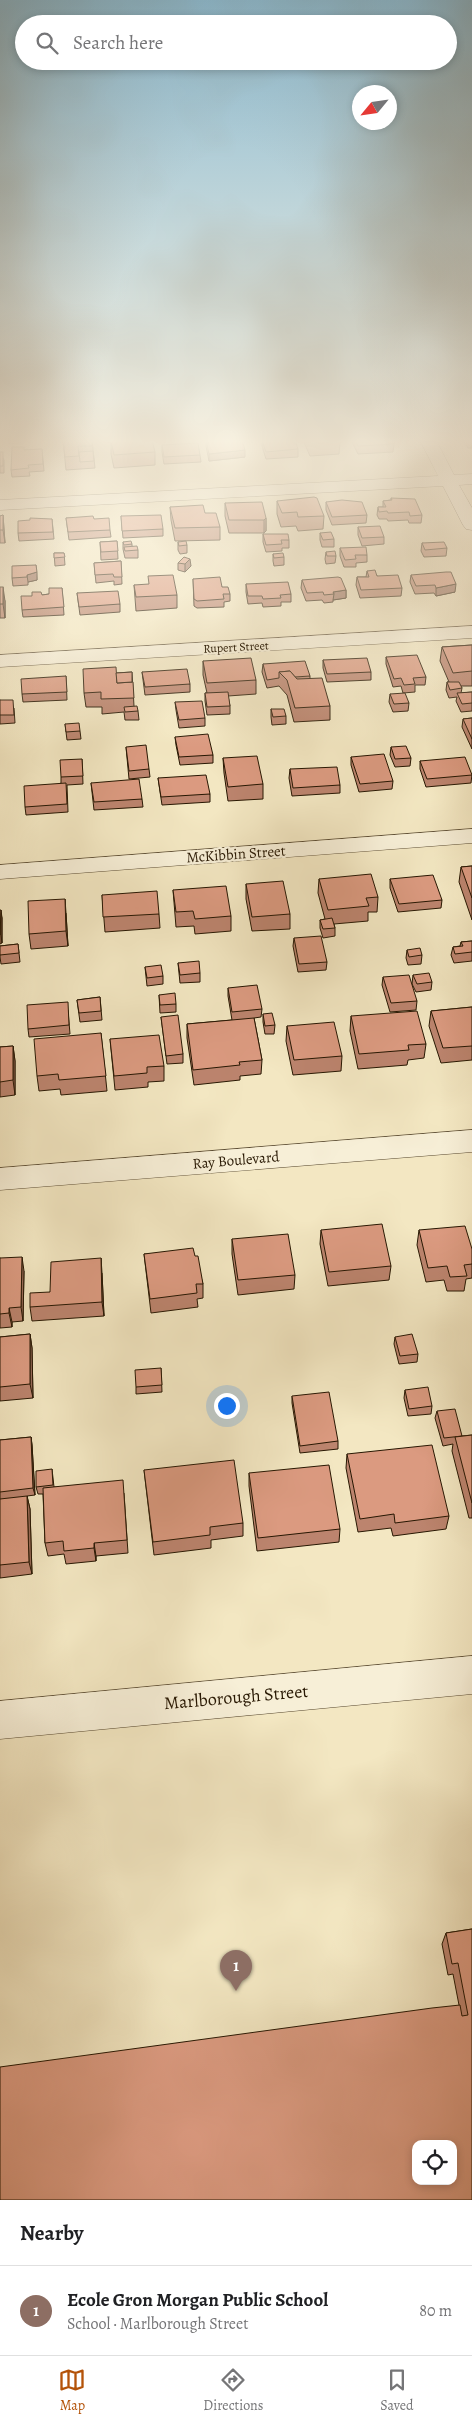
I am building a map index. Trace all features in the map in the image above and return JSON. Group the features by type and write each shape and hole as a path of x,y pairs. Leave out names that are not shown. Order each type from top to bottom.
{"street":[{"name":"Rupert Street","path":"0,661 472,632"},
{"name":"McKibbin Street","path":"0,872 472,836"},
{"name":"Ray Boulevard","path":"0,1179 472,1141"},
{"name":"Marlborough Street","path":"0,1720 472,1675"}],"building":[{"path":"100,543 117,543 118,551 101,552"},
{"path":"178,543 186,543 187,545 179,546"},
{"path":"265,543 282,544 266,545"},
{"path":"422,543 444,543 447,548 425,550"},
{"path":"137,546 138,550 125,551 124,547"},
{"path":"366,547 367,555 355,555 356,559 345,560 340,548"},
{"path":"335,551 336,556 327,556 326,552"},
{"path":"54,553 64,553 65,557 54,558"},
{"path":"283,553 284,557 274,558 273,554"},
{"path":"184,557 190,559 185,564 178,563"},
{"path":"121,561 122,577 114,577 113,574 95,575 94,563"},
{"path":"36,565 37,572 27,575 27,577 12,578 12,566"},
{"path":"375,570 377,576 398,575 402,588 361,590 357,577 369,577 367,571"},
{"path":"451,572 456,584 436,588 435,585 416,586 411,575"},
{"path":"173,575 177,595 136,597 134,585 149,584 148,576"},
{"path":"220,577 222,587 228,587 230,594 223,594 224,599 197,601 194,599 193,579"},
{"path":"341,578 346,590 324,595 323,592 307,593 302,580"},
{"path":"288,582 291,594 280,595 281,598 263,599 262,596 248,596 246,584"},
{"path":"0,587 3,587 3,604 0,604"},
{"path":"49,588 62,588 64,607 22,610 21,596 32,596 32,592 41,592 42,595 49,594"},
{"path":"118,591 120,604 79,607 77,593"},
{"path":"472,645 472,671 453,673 442,647"},
{"path":"417,655 426,677 413,678 415,684 404,685 401,678 394,679 386,657"},
{"path":"251,658 256,680 207,683 203,661"},
{"path":"367,658 371,672 327,674 323,660"},
{"path":"305,661 310,676 295,677 290,671 279,672 279,678 267,680 263,664"},
{"path":"116,667 117,683 133,682 134,698 101,699 101,692 84,693 83,669"},
{"path":"187,669 190,684 145,687 142,672"},
{"path":"290,671 297,679 322,678 330,706 295,708 287,680 279,672"},
{"path":"132,672 132,682 117,683 116,673"},
{"path":"66,676 67,692 22,694 21,679"},
{"path":"447,682 459,682 462,688 450,690"},
{"path":"228,692 230,706 207,707 205,693"},
{"path":"472,692 472,703 462,704 457,693"},
{"path":"405,693 409,703 394,704 390,694"},
{"path":"0,700 13,700 14,715 0,715"},
{"path":"202,701 205,718 179,720 175,702"},
{"path":"137,706 138,711 125,712 124,707"},
{"path":"271,709 284,709 286,716 273,717"},
{"path":"472,718 472,739 463,719"},
{"path":"79,723 80,731 66,732 65,724"},
{"path":"208,734 213,755 179,757 175,737"},
{"path":"146,745 149,769 129,771 126,747"},
{"path":"406,746 411,758 395,759 391,747"},
{"path":"384,754 393,781 360,784 351,757"},
{"path":"257,756 263,784 228,787 223,758"},
{"path":"465,757 472,775 427,779 420,761"},
{"path":"82,759 83,776 61,777 60,760"},
{"path":"337,767 340,785 293,788 290,769"},
{"path":"206,775 210,794 161,797 158,778"},
{"path":"139,779 142,799 94,802 91,783"},
{"path":"66,783 67,804 25,807 24,786"},
{"path":"472,866 472,898 461,867"},
{"path":"371,874 378,897 366,898 369,906 328,910 319,879"},
{"path":"433,875 442,900 399,904 390,879"},
{"path":"283,881 290,914 252,917 246,884"},
{"path":"226,886 231,916 195,919 193,911 176,912 173,890"},
{"path":"157,891 159,914 103,917 102,895"},
{"path":"65,899 66,931 29,934 28,901"},
{"path":"332,918 335,928 323,929 320,920"},
{"path":"321,936 327,962 299,964 294,938"},
{"path":"472,941 472,952 455,954 453,947 463,946 461,942"},
{"path":"18,944 19,953 0,955 0,946"},
{"path":"420,948 422,955 409,957 407,950"},
{"path":"199,961 200,973 180,975 178,963"},
{"path":"161,965 163,976 147,978 145,967"},
{"path":"429,973 432,982 417,984 413,975"},
{"path":"409,975 417,1001 391,1003 383,977"},
{"path":"257,985 262,1009 232,1012 228,988"},
{"path":"175,993 176,1004 160,1005 159,995"},
{"path":"100,997 101,1011 79,1013 77,1000"},
{"path":"68,1002 69,1025 28,1029 27,1005"},
{"path":"472,1007 472,1046 443,1048 431,1011"},
{"path":"417,1011 426,1044 408,1045 409,1050 359,1054 351,1016"},
{"path":"272,1013 275,1025 265,1026 263,1014"},
{"path":"178,1015 183,1054 166,1056 161,1017"},
{"path":"254,1018 262,1060 239,1062 240,1065 193,1070 187,1024"},
{"path":"334,1022 342,1056 294,1060 287,1026"},
{"path":"101,1033 106,1076 59,1080 58,1074 37,1076 34,1039"},
{"path":"159,1035 164,1066 147,1067 147,1073 114,1076 110,1039"},
{"path":"13,1046 13,1080 0,1082 0,1047"},
{"path":"382,1224 391,1266 329,1272 321,1230"},
{"path":"465,1226 472,1249 472,1264 464,1265 467,1276 450,1277 447,1266 428,1268 419,1230"},
{"path":"288,1234 295,1275 238,1280 232,1239"},
{"path":"193,1248 195,1256 198,1256 203,1284 196,1284 197,1293 150,1299 144,1254"},
{"path":"22,1257 21,1307 9,1308 9,1313 0,1314 0,1258"},
{"path":"101,1258 102,1302 30,1307 30,1293 50,1292 51,1262"},
{"path":"30,1334 30,1384 0,1387 0,1337"},
{"path":"412,1334 418,1354 400,1356 395,1337"},
{"path":"161,1368 162,1385 136,1387 135,1370"},
{"path":"428,1387 432,1406 409,1409 405,1390"},
{"path":"329,1392 338,1441 300,1446 292,1396"},
{"path":"455,1409 462,1436 444,1438 437,1411"},
{"path":"472,1435 472,1503 455,1437"},
{"path":"31,1437 33,1488 0,1492 0,1440"},
{"path":"432,1445 449,1516 395,1523 394,1514 360,1519 347,1454"},
{"path":"234,1460 243,1523 210,1527 210,1535 153,1542 144,1470"},
{"path":"329,1465 340,1529 258,1538 249,1473"},
{"path":"52,1469 53,1485 36,1487 36,1471"},
{"path":"123,1480 127,1540 94,1543 94,1548 64,1551 63,1541 45,1543 43,1488"},
{"path":"27,1496 29,1562 0,1565 0,1499"},
{"path":"472,1929 472,2200 0,2200 0,2067 432,2008 460,2005 462,2016 468,2015 458,1963 452,1964 446,1933"}],"place":[{"name":"Ecole Gron Morgan Public School","path":"236,1991"}]}
